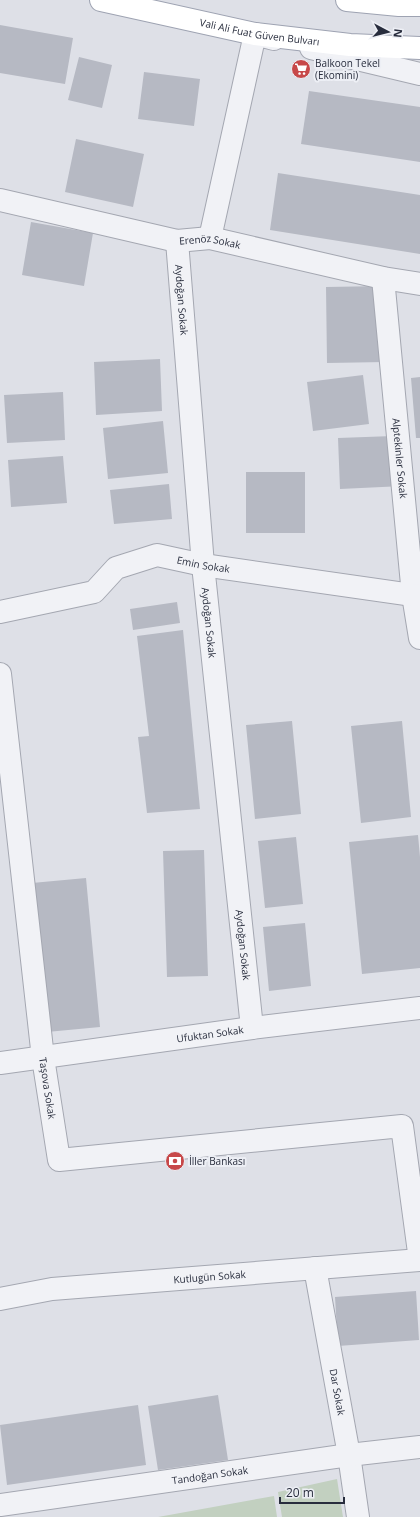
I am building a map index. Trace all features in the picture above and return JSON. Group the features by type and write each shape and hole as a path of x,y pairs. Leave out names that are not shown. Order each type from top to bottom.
{"main road":[{"name":"Vali Ali Fuat Güven Bulvarı","path":"102,0 255,34 350,45 420,48"},
{"path":"347,0 420,5"}],"street":[{"path":"210,238 255,34 420,74"},
{"name":"Erenöz Sokak","path":"0,200 177,241 210,238 383,278 420,284"},
{"name":"Aydoğan Sokak","path":"177,241 203,565 252,1028"},
{"name":"Alptekinler Sokak","path":"383,278 417,596 420,638"},
{"name":"Emin Sokak","path":"0,612 94,592 116,568 157,555 203,565 417,596"},
{"name":"Taşova Sokak","path":"0,674 43,1058 59,1160 402,1126 420,1260"},
{"name":"Ufuktan Sokak","path":"0,1063 252,1028 420,1008"},
{"name":"Kutlugün Sokak","path":"0,1299 52,1289 420,1260"},
{"name":"Dar Sokak","path":"315,1268 358,1517"},
{"name":"Tandoğan Sokak","path":"0,1505 348,1455 420,1447"}],"green space":[{"path":"337,1479 343,1517 282,1517 278,1492"},
{"path":"274,1496 277,1517 158,1517"}],"building":[{"path":"0,25 73,38 65,84 0,73"},
{"path":"79,57 112,65 102,108 68,100"},
{"path":"144,72 200,79 194,126 138,119"},
{"path":"309,91 420,107 420,162 301,144"},
{"path":"76,139 144,154 133,207 65,192"},
{"path":"278,173 420,195 420,254 270,230"},
{"path":"31,222 93,233 84,286 22,275"},
{"path":"384,286 385,362 327,363 326,287"},
{"path":"160,359 162,411 96,415 94,362"},
{"path":"363,375 369,424 313,431 307,382"},
{"path":"420,377 420,438 416,438 411,378"},
{"path":"63,392 65,440 7,443 4,395"},
{"path":"163,421 168,473 108,479 103,428"},
{"path":"393,436 403,486 340,489 338,438"},
{"path":"63,456 67,503 11,507 8,460"},
{"path":"246,472 305,472 305,533 246,533"},
{"path":"169,484 172,519 114,524 110,490"},
{"path":"177,602 180,623 133,630 130,609"},
{"path":"183,630 200,809 147,813 138,737 149,736 137,636"},
{"path":"292,721 301,814 255,819 246,725"},
{"path":"402,721 411,817 361,823 351,726"},
{"path":"418,835 420,857 420,968 362,974 349,842"},
{"path":"296,837 303,904 265,908 258,841"},
{"path":"204,850 208,976 167,977 163,851"},
{"path":"86,878 100,1027 47,1032 32,883"},
{"path":"305,923 311,986 269,991 263,927"},
{"path":"416,1291 419,1340 338,1346 335,1297"},
{"path":"218,1395 228,1460 158,1470 148,1406"},
{"path":"138,1405 146,1465 7,1485 0,1425"}],"place":[{"name":"Balkoon Tekel (Ekomini)","path":"301,69"},
{"name":"İller Bankası","path":"175,1161"}]}
